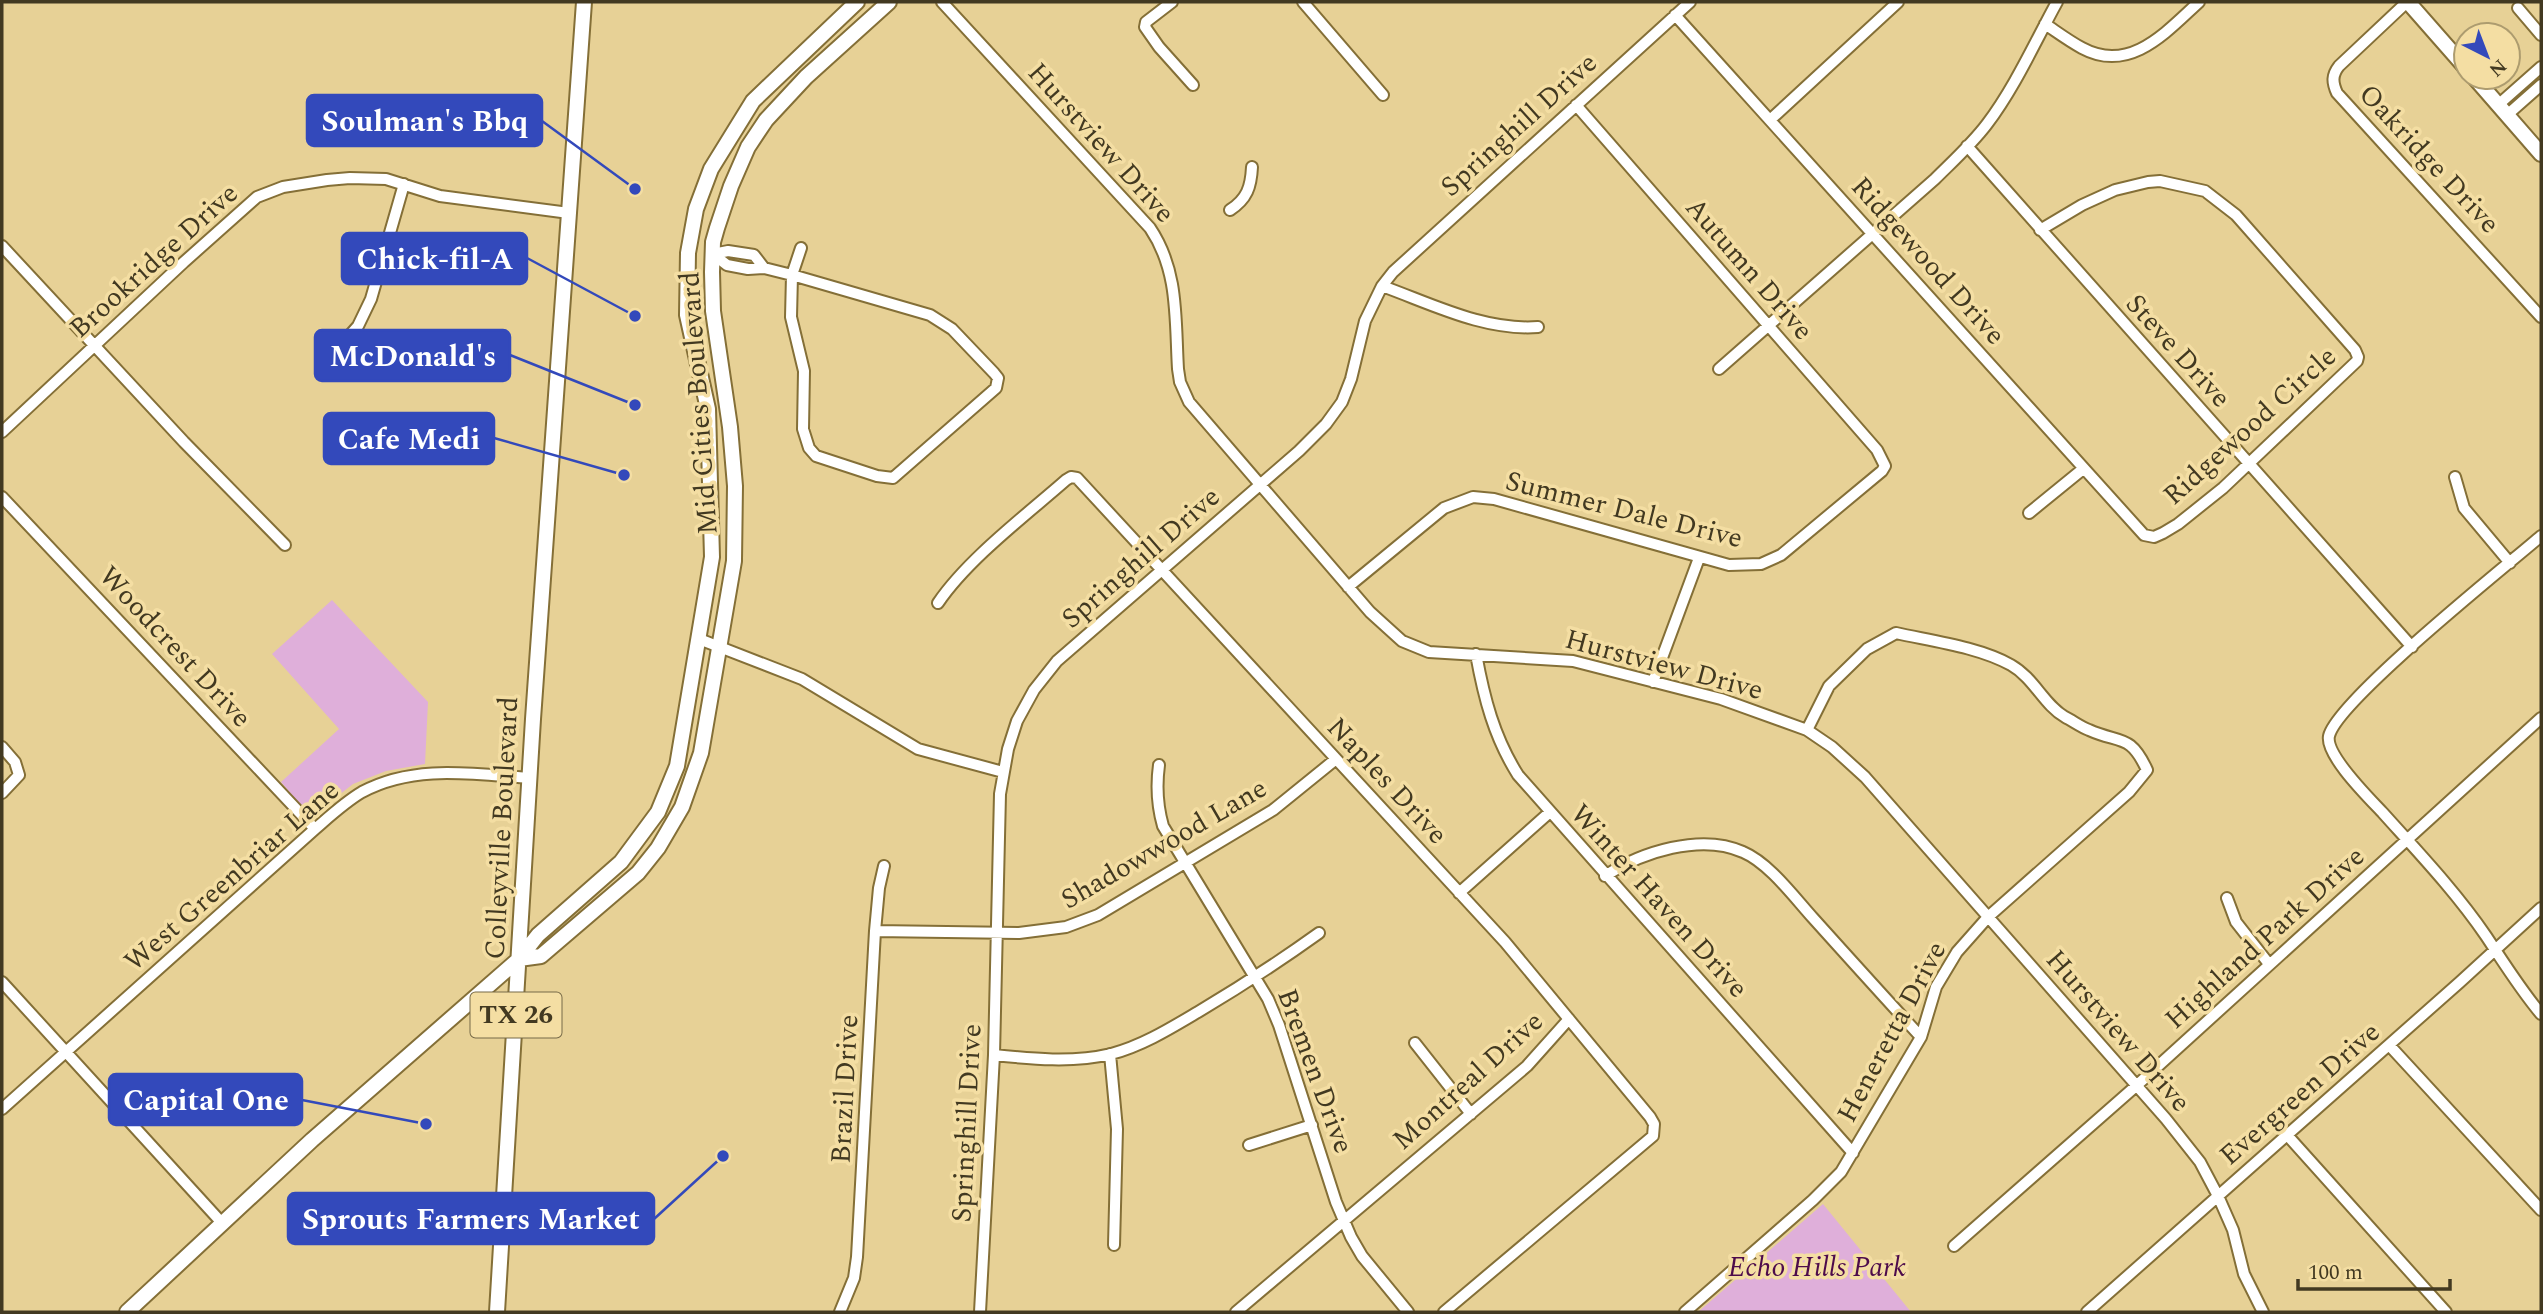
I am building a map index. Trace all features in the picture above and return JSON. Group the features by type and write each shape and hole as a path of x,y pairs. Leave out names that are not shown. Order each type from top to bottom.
{"main road":[{"name":"TX 26","path":"569,213 584,2"},
{"name":"Mid Cities Boulevard","path":"519,959 538,935 621,862 657,814 677,766 712,557 708,410 687,315 688,253 695,209 711,169 753,101 857,2"},
{"name":"Mid Cities Boulevard","path":"519,959 541,956 638,873 658,848 682,807 701,753 734,561 735,486 730,428 713,311 713,242 748,147 766,120 806,77 889,2"},
{"path":"2407,2 2452,52"},
{"path":"792,62 806,77"},
{"path":"2486,91 2541,154"},
{"name":"Colleyville Boulevard","path":"497,1312 529,778 569,213"},
{"path":"688,253 713,254"},
{"path":"127,1312 417,1046 519,959"}],"street":[{"name":"Hurstview Drive","path":"943,2 1137,213 1162,245 1170,266 1180,382 1189,402 1348,587 1389,630 1415,648 1444,654 1573,661 1721,699 1807,730 1832,747 1865,777 2200,1162 2233,1230 2244,1273 2263,1312"},
{"path":"1172,2 1146,22 1147,33 1193,85"},
{"path":"1303,2 1383,95"},
{"name":"Springhill Drive","path":"980,1312 1003,772 1017,721 1025,705 1046,674 1078,641 1262,484 1326,424 1342,402 1351,379 1365,321 1382,286 1407,257 1690,2"},
{"path":"1770,120 1898,2"},
{"path":"1719,369 1935,179 1967,146 1994,114 2018,76 2057,2"},
{"path":"2045,24 2084,49 2112,57 2133,54 2145,48 2199,2"},
{"name":"Oakridge Drive","path":"2407,2 2339,66 2333,76 2333,84 2337,93 2541,317"},
{"path":"2518,8 2541,35"},
{"name":"Ridgewood Drive","path":"1675,15 2135,528 2147,537"},
{"path":"2503,110 2541,67"},
{"path":"2503,110 2541,85"},
{"name":"Autumn Drive","path":"1576,105 1877,450 1885,466"},
{"name":"Steve Drive","path":"1967,146 2412,647"},
{"path":"1230,210 1239,204 1250,189 1252,167"},
{"name":"Brookridge Drive","path":"2,432 257,197 283,187 350,178 386,179 440,196 569,213"},
{"name":"Ridgewood Circle","path":"2040,230 2082,205 2115,190 2148,182 2160,181 2205,191 2236,215 2358,356 2347,373 2248,465 2178,524 2163,533 2147,537"},
{"path":"342,344 358,326 371,299 404,184"},
{"path":"2,246 285,545"},
{"path":"713,254 727,265 748,269 764,268 792,275 892,303 941,321 994,373 998,378 996,388 893,478 877,476 816,456 808,447 803,429 804,370 791,317 792,275 801,248"},
{"path":"1382,286 1494,326 1514,329 1538,327"},
{"name":"Summer Dale Drive","path":"1348,587 1444,508 1473,497 1494,499 1548,513 1729,565 1772,561 1863,489 1885,466"},
{"path":"2029,513 2082,469"},
{"name":"Naples Drive","path":"938,603 961,573 1071,477 1080,480 1505,942 1650,1117 1655,1130 1653,1136 1444,1312"},
{"path":"2455,477 2464,508 2510,563"},
{"name":"Woodcrest Drive","path":"2,497 315,829"},
{"path":"2541,536 2412,647 2343,712 2334,724 2328,740 2333,754 2485,935 2521,990 2541,1014"},
{"path":"1653,682 1699,558"},
{"name":"Heneretta Drive","path":"1685,1312 1813,1200 1841,1172 1921,1037 1936,987 1957,951 1988,917 2129,793 2147,770 2139,752 2122,739 2090,731 2058,713 2033,682 2010,665 1965,648 1896,633 1867,649 1829,686 1807,730"},
{"path":"699,639 802,680 918,749 1003,772"},
{"name":"Winter Haven Drive","path":"1476,654 1495,732 1518,775 1853,1153"},
{"name":"Highland Park Drive","path":"1954,1247 2136,1086 2541,718"},
{"path":"2,747 15,762 19,775 2,793"},
{"name":"Shadowwood Lane","path":"875,931 997,933 1066,927 1098,915 1273,810 1336,759"},
{"name":"Bremen Drive","path":"1159,765 1157,807 1163,827 1256,978 1279,1025 1344,1222 1362,1256 1408,1312"},
{"name":"West Greenbriar Lane","path":"2,1110 211,920 315,829 363,792 394,779 421,774 448,772 529,778"},
{"path":"1459,893 1550,813"},
{"path":"1605,876 1624,864 1667,849 1716,846 1746,852 1779,881 1921,1037"},
{"name":"Brazil Drive","path":"840,1312 852,1285 857,1257 875,931 884,866"},
{"path":"2227,898 2236,922 2269,964"},
{"name":"Evergreen Drive","path":"2087,1312 2541,908"},
{"path":"993,1055 1062,1059 1110,1054 1125,1049 1173,1027 1256,978 1319,933"},
{"path":"2,982 222,1223"},
{"name":"Montreal Drive","path":"1236,1312 1527,1066 1569,1019"},
{"path":"1415,1044 1472,1114"},
{"path":"2389,1045 2541,1210"},
{"path":"1110,1054 1117,1129 1114,1245"},
{"path":"1250,1145 1312,1125"},
{"path":"2287,1135 2446,1312"}],"green space":[{"path":"332,600 428,702 425,764 386,771 353,784 311,817 281,782 339,729 272,654"},
{"name":"Echo Hills Park","path":"1823,1204 1911,1312 1698,1312"}],"place":[{"name":"Soulman's Bbq","path":"635,189"},
{"name":"Chick-fil-A","path":"635,316"},
{"name":"McDonald's","path":"635,405"},
{"name":"Cafe Medi","path":"624,475"},
{"name":"Capital One","path":"426,1124"},
{"name":"Sprouts Farmers Market","path":"723,1156"}]}
